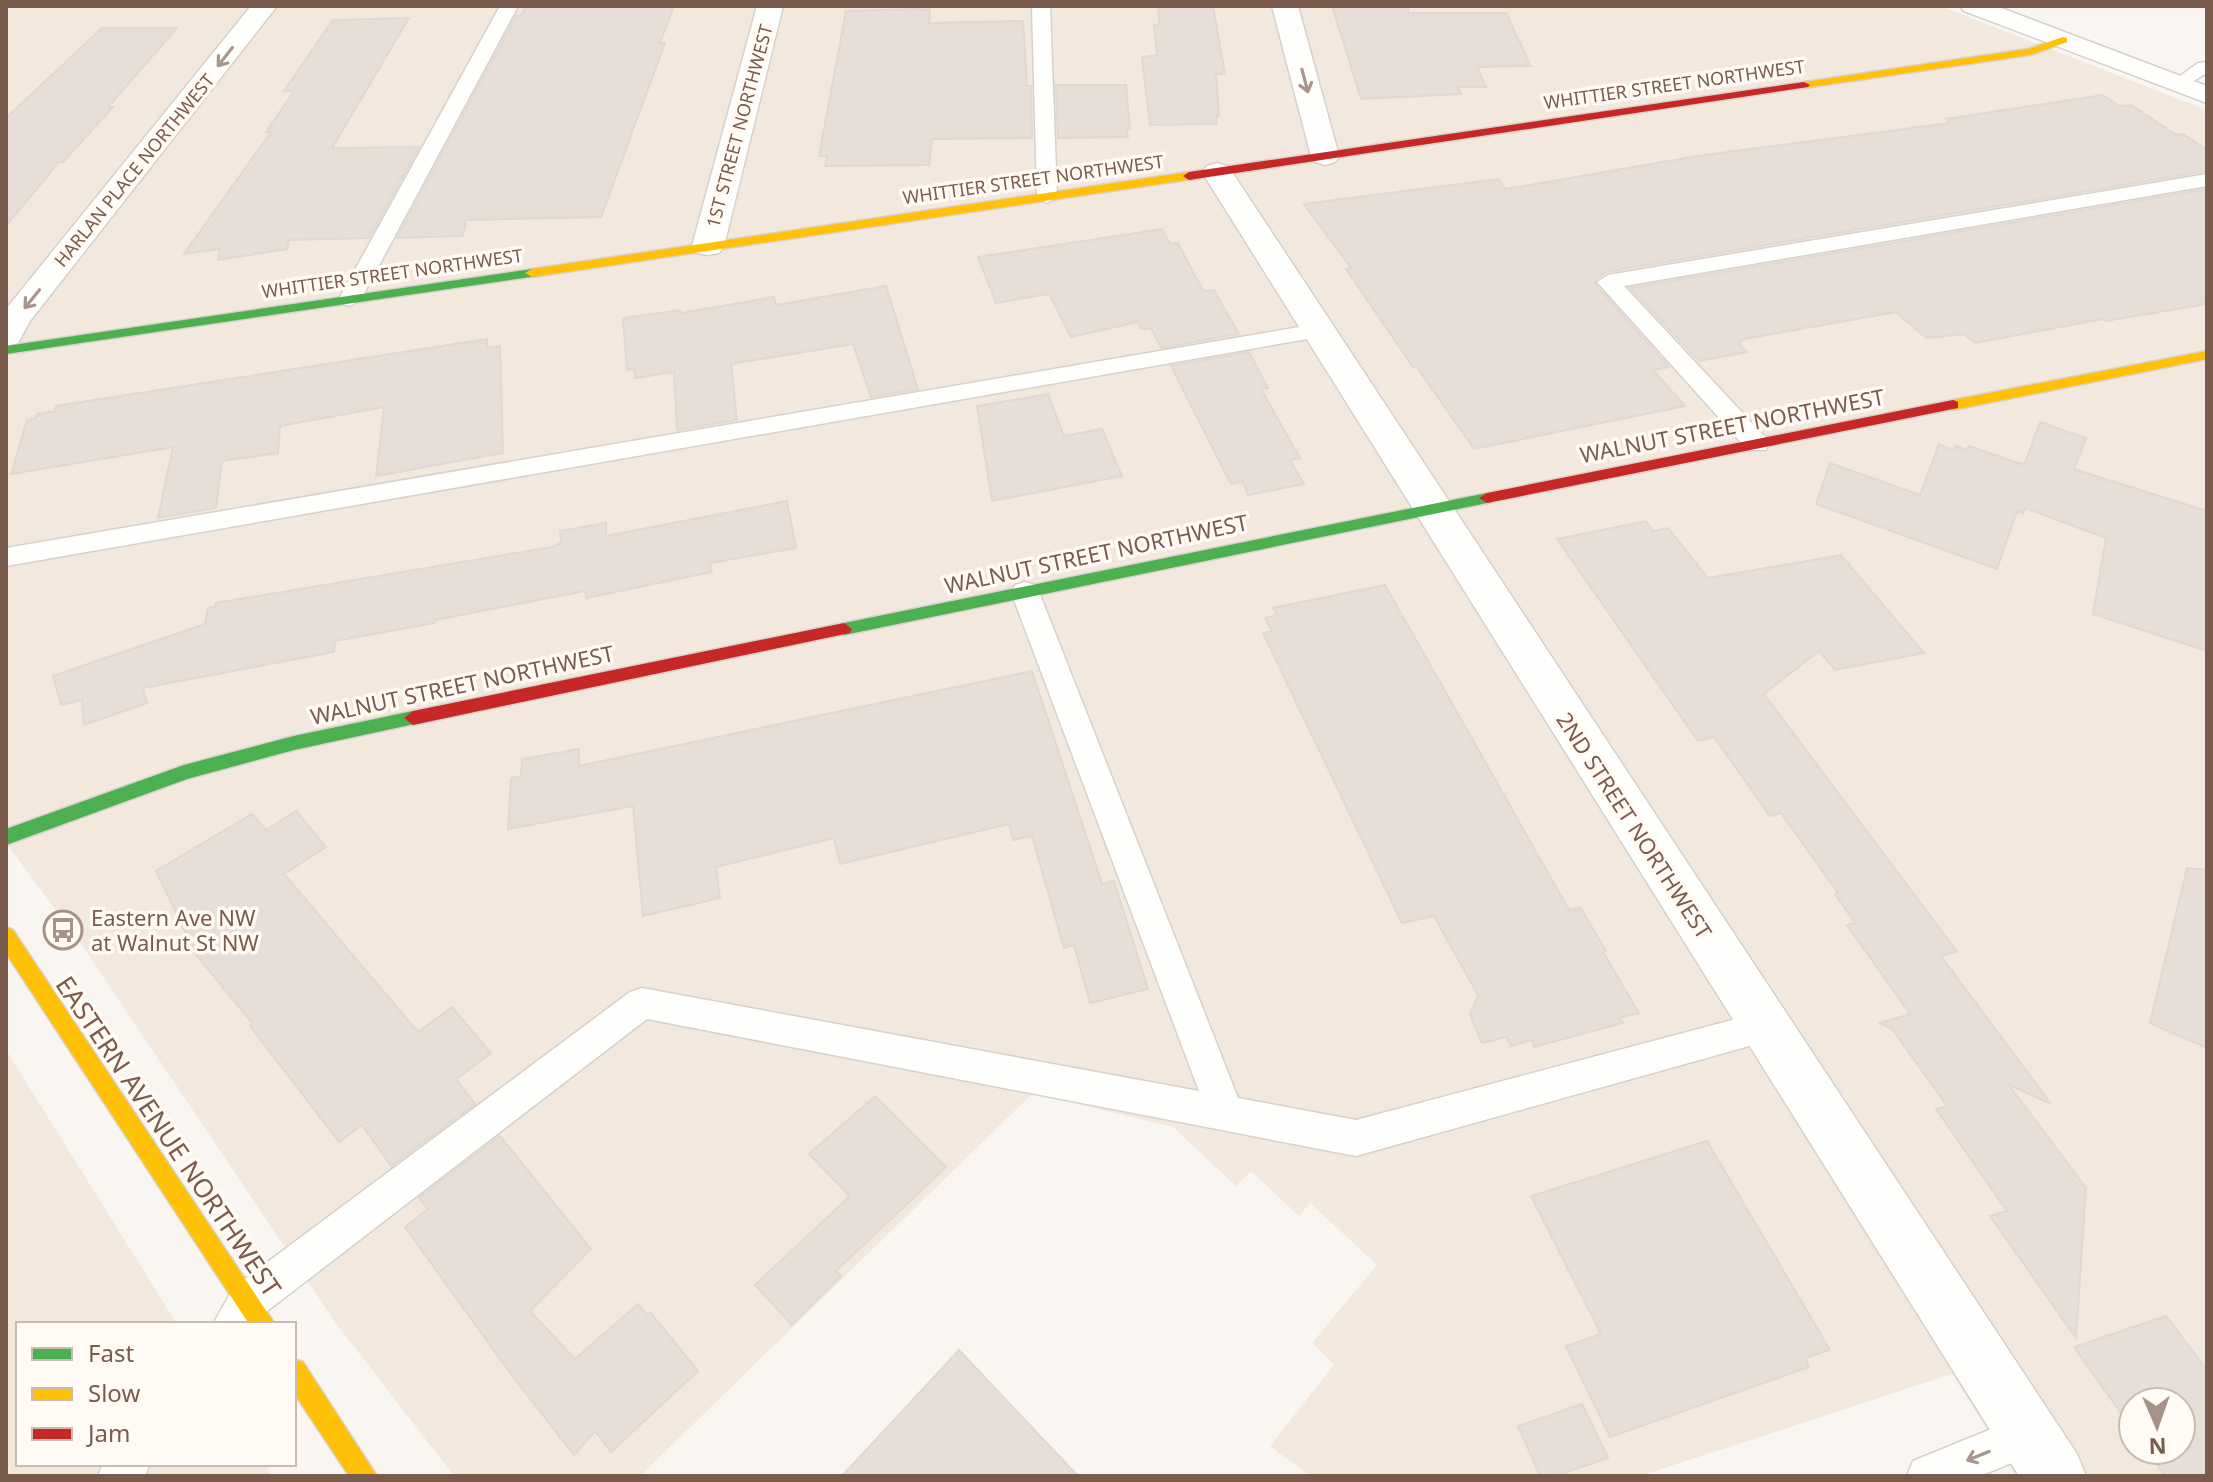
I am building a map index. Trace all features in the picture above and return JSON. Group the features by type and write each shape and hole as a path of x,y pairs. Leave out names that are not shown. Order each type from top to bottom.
{"street":[{"name":"HARLAN PLACE NORTHWEST","path":"6,336 15,319 264,6"},
{"name":"1ST STREET NORTHWEST","path":"708,246 770,6"},
{"path":"1285,6 1325,156"},
{"path":"1973,6 2207,95"},
{"name":"WHITTIER STREET NORTHWEST","path":"6,350 2030,52 2063,40"},
{"name":"2ND STREET NORTHWEST","path":"1217,172 2055,1476"},
{"name":"WALNUT STREET NORTHWEST","path":"6,837 184,772 258,751 1025,592 2207,355"},
{"name":"EASTERN AVENUE NORTHWEST","path":"6,936 248,1316"},
{"path":"296,1374 364,1476"}],"lane":[{"path":"350,299 509,6"},
{"path":"1041,6 1047,197"},
{"path":"2178,84 2204,67"},
{"path":"1757,444 1608,282 2207,180"},
{"path":"6,557 1317,331"},
{"path":"1025,592 1226,1114"},
{"path":"248,1316 642,1003 1356,1138 1766,1027"},
{"path":"1928,1476 2028,1435"}],"shaded area":[{"path":"6,6 1940,6 2207,110 2207,1476 2016,1476 1952,1374 1640,1476 1310,1476 1270,1446 1334,1365 1312,1343 1377,1265 1310,1203 1299,1216 1251,1171 1236,1186 1173,1127 1033,1093 640,1476 454,1476 335,1322 84,948 6,843"},
{"path":"6,1050 176,1322 16,1322 16,1466 266,1466 272,1476 6,1476"}],"building":[{"path":"526,6 674,6 660,43 665,43 601,217 466,220 463,236 397,238 516,16 521,16"},
{"path":"1158,6 1213,6 1225,74 1216,74 1217,124 1150,125 1142,57 1157,55 1154,25 1160,25"},
{"path":"1332,6 1407,6 1409,13 1506,13 1531,66 1477,67 1486,87 1458,87 1461,94 1361,99"},
{"path":"930,10 929,23 1023,21 1027,86 1031,86 1032,138 932,139 929,165 825,166 827,156 819,156 846,11"},
{"path":"409,18 332,148 419,147 369,238 289,240 287,249 218,260 220,249 184,254 271,132 266,132 294,91 284,91 333,20"},
{"path":"102,28 177,28 108,107 113,107 63,162 59,162 6,226 6,118"},
{"path":"1056,85 1126,85 1128,137 1058,138"},
{"path":"2103,95 2119,106 2131,105 2176,135 2183,134 2207,150 2207,171 1606,272 1595,279 1595,284 1669,367 1653,370 1685,406 1474,449 1416,366 1413,367 1346,269 1351,268 1304,204 1498,179 1506,189 1697,156 1950,123 1946,119"},
{"path":"2207,189 2207,304 2106,321 2103,319 1975,343 1964,334 1926,338 1896,312 1739,340 1741,342 1738,343 1747,352 1699,361 1630,288"},
{"path":"1162,229 1170,244 1178,243 1203,291 1214,290 1239,334 1161,348 1151,328 1141,329 1138,322 1071,337 1049,294 996,303 978,257"},
{"path":"886,286 918,389 871,397 853,344 731,364 737,420 677,430 674,372 635,378 634,368 627,370 623,318 680,310 681,313 774,297 776,305"},
{"path":"487,339 487,348 500,346 503,453 376,476 384,407 280,426 278,453 222,461 216,508 158,518 173,447 11,474 27,420 35,418 37,414 55,411 56,406"},
{"path":"1249,352 1268,388 1261,389 1300,458 1290,460 1304,484 1248,495 1243,482 1231,484 1171,366"},
{"path":"1048,394 1064,436 1102,429 1122,476 992,501 977,406"},
{"path":"2040,422 2086,438 2074,469 2207,511 2207,651 2093,614 2106,538 2025,508 2023,513 2017,511 1997,569 1816,504 1830,463 1920,495 1939,444 1954,450 1956,446 1967,450 1969,446 2024,465"},
{"path":"787,501 796,548 710,563 712,572 586,598 585,591 435,620 434,623 335,641 334,652 143,688 147,703 84,725 82,700 61,705 53,676 205,624 208,608 215,607 216,603 552,547 561,543 560,531 606,523 606,536"},
{"path":"1646,521 1653,531 1668,528 1708,578 1841,555 1924,653 1835,670 1819,651 1764,694 1957,952 1941,956 2051,1104 2008,1084 2086,1188 2076,1338 1990,1216 2007,1211 1936,1109 1947,1106 1892,1029 1880,1023 1910,1014 1847,925 1855,923 1835,894 1838,893 1781,813 1770,816 1714,737 1698,741 1557,539"},
{"path":"1385,585 1569,910 1580,907 1606,951 1603,952 1639,1013 1619,1018 1623,1023 1534,1047 1532,1040 1511,1046 1506,1037 1482,1043 1470,1015 1478,995 1434,916 1402,923 1263,633 1272,631 1265,618 1277,615 1273,608"},
{"path":"1032,671 1102,884 1114,881 1148,989 1090,1003 1074,945 1064,948 1032,836 1013,840 1009,824 840,864 834,838 716,867 720,898 643,916 633,806 508,829 511,778 521,776 522,759 579,749 579,766"},
{"path":"296,811 326,847 284,874 418,1032 452,1007 491,1053 456,1079 475,1104 391,1166 362,1125 339,1142 250,1026 253,1024 197,956 156,871 252,814 266,830"},
{"path":"2187,868 2207,870 2207,1048 2150,1023"},
{"path":"875,1096 946,1167 836,1271 841,1276 792,1325 755,1285 850,1196 809,1154"},
{"path":"500,1136 591,1249 530,1311 575,1359 638,1304 647,1315 650,1312 698,1371 611,1452 595,1431 574,1455 513,1377 405,1227 428,1209 419,1198"},
{"path":"1707,1141 1830,1350 1805,1358 1809,1367 1610,1437 1566,1346 1601,1334 1531,1196"},
{"path":"2166,1316 2207,1370 2207,1476 2165,1476 2158,1466 2197,1466 2197,1386 2117,1386 2117,1407 2074,1347"},
{"path":"959,1350 1078,1476 842,1476"},
{"path":"1582,1404 1608,1458 1555,1476 1540,1476 1518,1426"}],"traffic: fast":[{"path":"6,350 532,273"},
{"path":"844,629 1487,498"},
{"path":"6,837 184,772 294,743 413,718"}],"traffic: slow":[{"path":"1804,85 2030,52 2063,40"},
{"path":"532,273 1189,176"},
{"path":"1953,405 2207,355"},
{"path":"6,936 262,1322"},
{"path":"296,1374 364,1476"}],"traffic: jam":[{"path":"1189,176 1804,85"},
{"path":"1487,498 1953,405"},
{"path":"413,718 844,629"}],"place":[{"name":"Eastern Ave NW at Walnut St NW","path":"63,930"}]}
